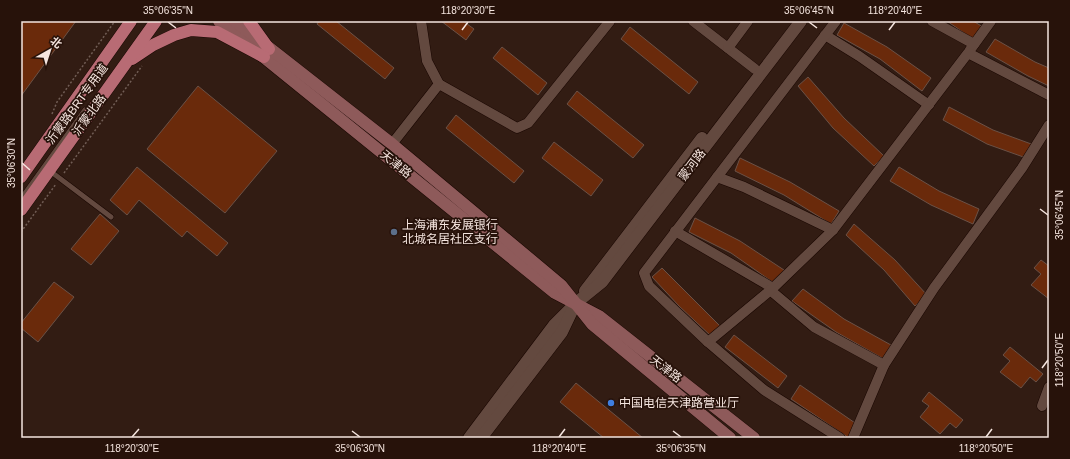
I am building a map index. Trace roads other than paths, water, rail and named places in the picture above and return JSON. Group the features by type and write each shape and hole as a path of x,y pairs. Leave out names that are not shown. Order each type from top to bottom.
{"main road":[{"name":"沂蒙北路","path":"21,177 125,26 131,21"},
{"name":"沂蒙北路","path":"21,210 156,21"},
{"name":"天津路","path":"219,21 267,53 392,144 561,285 592,324 730,438"},
{"name":"天津路","path":"235,21 267,53 555,293 599,316 754,438"},
{"path":"249,21 267,53"},
{"path":"126,63 154,45 174,35 191,30 217,32 267,53"}],"street":[{"path":"421,21 427,61 439,84 517,128 528,123 610,21"},
{"path":"693,21 755,68"},
{"path":"728,48 748,21"},
{"name":"蒙河路","path":"481,438 562,332 576,303 610,257 792,21"},
{"name":"蒙河路","path":"469,438 554,325 576,303 602,282 801,21"},
{"path":"836,21 644,273 649,286 708,342 764,390 840,438"},
{"path":"932,21 974,44"},
{"path":"708,342 772,289 833,230 991,21"},
{"path":"825,35 859,56 929,105"},
{"path":"968,53 1049,95"},
{"path":"392,144 439,84"},
{"path":"853,438 884,365 934,288 1022,168 1049,125"},
{"path":"717,177 744,187 833,230"},
{"path":"676,231 772,289 814,327 884,365"},
{"path":"1042,406 1049,387"}],"lane":[{"name":"沂蒙路BRT专用道","path":"21,199 149,21"},
{"path":"49,171 111,217"}],"place":[{"name":"上海浦东发展银行 北城名居社区支行","path":"394,232"},
{"name":"中国电信天津路营业厅","path":"611,403"}]}
